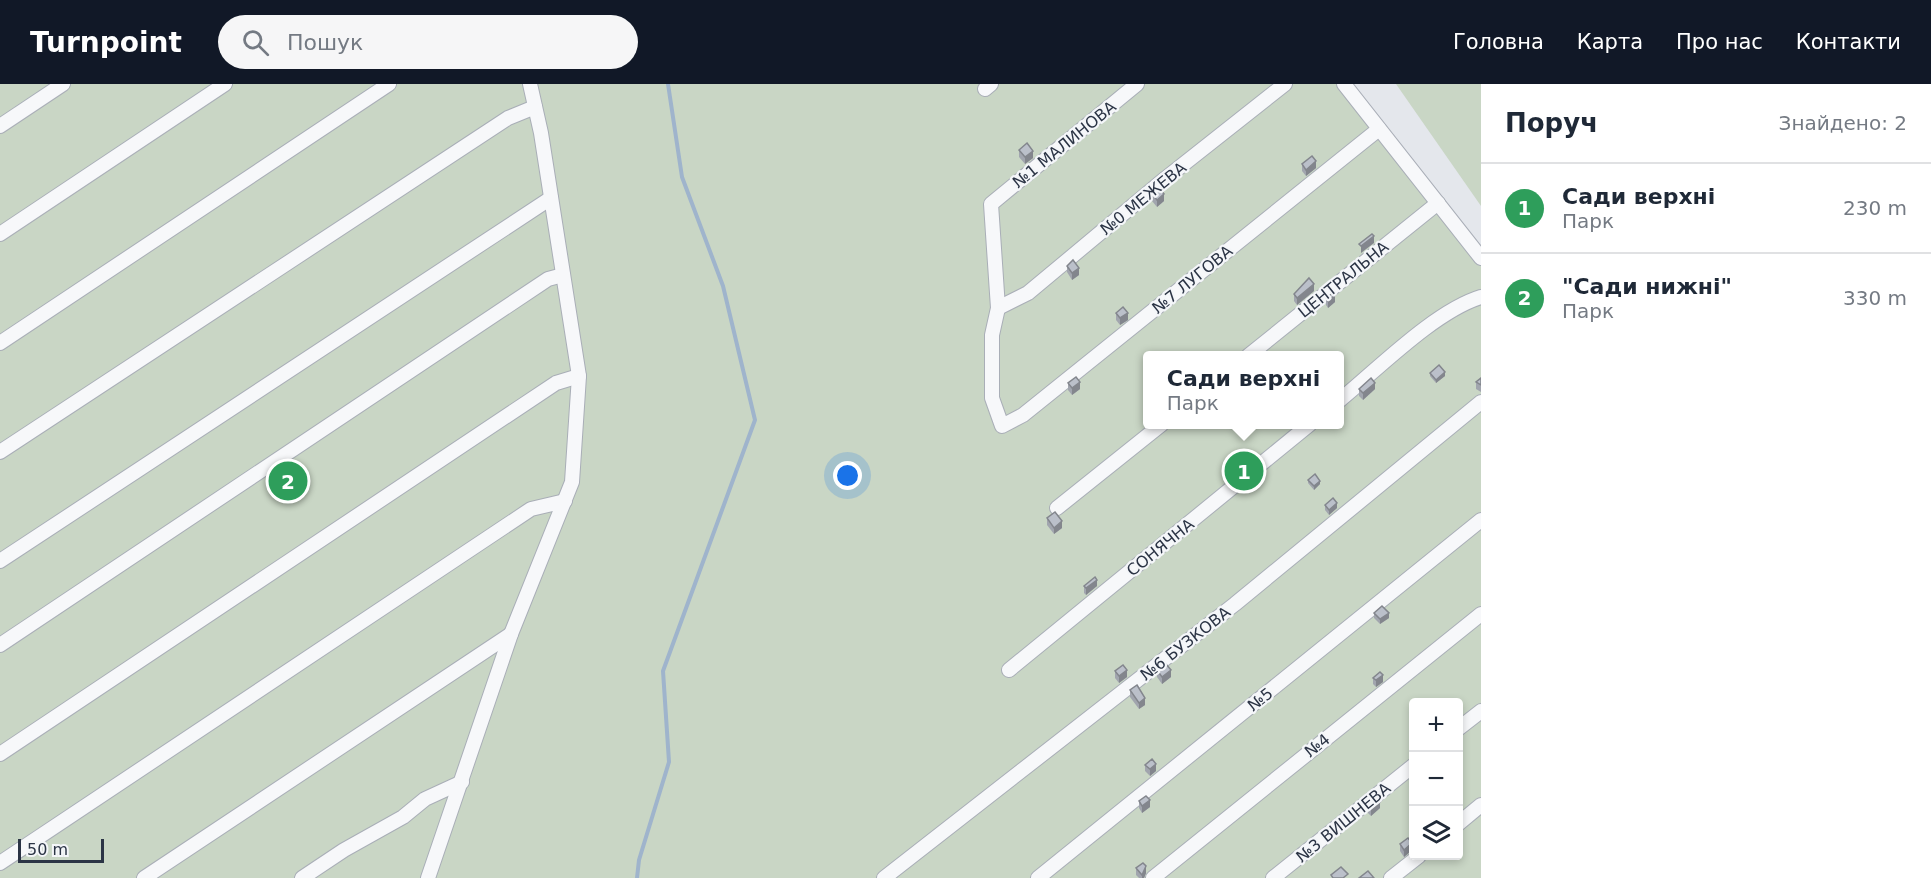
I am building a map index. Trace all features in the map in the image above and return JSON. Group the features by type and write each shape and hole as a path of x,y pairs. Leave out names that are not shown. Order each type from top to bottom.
{"street":[{"path":"0,126 63,84"},
{"path":"0,234 225,84"},
{"path":"0,343 389,84"},
{"path":"428,878 511,634 572,482 579,376 551,198 530,84"},
{"name":"№1 МАЛИНОВА","path":"998,308 991,204 1137,84"},
{"name":"№0 МЕЖЕВА","path":"998,308 1028,293 1166,178 1285,84"},
{"path":"1344,84 1481,258"},
{"path":"0,452 498,124 535,107"},
{"name":"№7 ЛУГОВА","path":"998,308 992,335 992,398 1002,426 1023,415 1379,129"},
{"path":"0,561 551,198"},
{"name":"ЦЕНТРАЛЬНА","path":"1254,351 1438,203"},
{"path":"0,645 548,279 563,275"},
{"path":"1344,397 1435,322 1455,309 1481,297"},
{"path":"0,754 547,390 579,376"},
{"name":"№6 БУЗКОВА","path":"884,878 1224,612 1481,402"},
{"path":"1057,508 1156,429"},
{"name":"СОНЯЧНА","path":"1009,670 1304,429"},
{"path":"0,863 531,509 564,501"},
{"name":"№5","path":"1038,878 1481,520"},
{"name":"№4","path":"1153,878 1481,614"},
{"path":"144,878 511,634"},
{"path":"1463,725 1481,711"},
{"name":"№3 ВИШНЕВА","path":"1272,878 1409,768"},
{"path":"302,878 344,849 403,817 425,799 462,782"},
{"path":"1463,820 1481,806"},
{"path":"1391,878 1413,860"}],"green space":[{"path":"0,84 1340,84 1481,263 1481,878 0,878"},
{"path":"1396,84 1481,84 1481,206"}],"building":[{"path":"1027,143 1033,151 1025,157 1019,150"},
{"path":"1312,156 1316,161 1306,170 1302,164"},
{"path":"1159,188 1164,194 1157,200 1152,194"},
{"path":"1372,234 1374,236 1361,246 1359,244"},
{"path":"1073,260 1079,268 1072,273 1067,266"},
{"path":"1309,278 1314,284 1297,298 1294,294"},
{"path":"1333,293 1335,295 1328,301 1326,298"},
{"path":"1123,307 1128,313 1120,318 1116,313"},
{"path":"1439,365 1445,372 1436,380 1430,373"},
{"path":"1076,377 1080,382 1072,388 1068,383"},
{"path":"1371,378 1375,383 1363,393 1359,389"},
{"path":"1315,474 1320,481 1314,486 1308,480"},
{"path":"1333,498 1337,503 1329,510 1325,505"},
{"path":"1055,512 1062,521 1054,528 1047,518"},
{"path":"1095,577 1097,580 1086,588 1084,586"},
{"path":"1382,606 1389,613 1380,619 1374,613"},
{"path":"1165,663 1171,670 1162,677 1157,670"},
{"path":"1123,665 1127,670 1119,676 1115,671"},
{"path":"1380,672 1383,675 1376,680 1373,678"},
{"path":"1137,685 1145,698 1139,703 1130,690"},
{"path":"1152,759 1156,764 1150,769 1145,765"},
{"path":"1146,796 1150,800 1142,806 1139,801"},
{"path":"1378,799 1380,802 1371,809 1368,806"},
{"path":"1409,839 1409,846 1404,850 1400,844"},
{"path":"1143,863 1146,866 1142,875 1136,868"},
{"path":"1341,867 1348,874 1343,878 1333,878 1331,875"},
{"path":"1368,871 1374,878 1359,878"}],"waterway":[{"path":"637,878 639,860 669,762 663,671 755,420 723,286 682,177 668,84"}],"place":[{"name":"Сади верхні","path":"1244,471"},
{"name":"\"Сади нижні\"","path":"288,481"}]}
